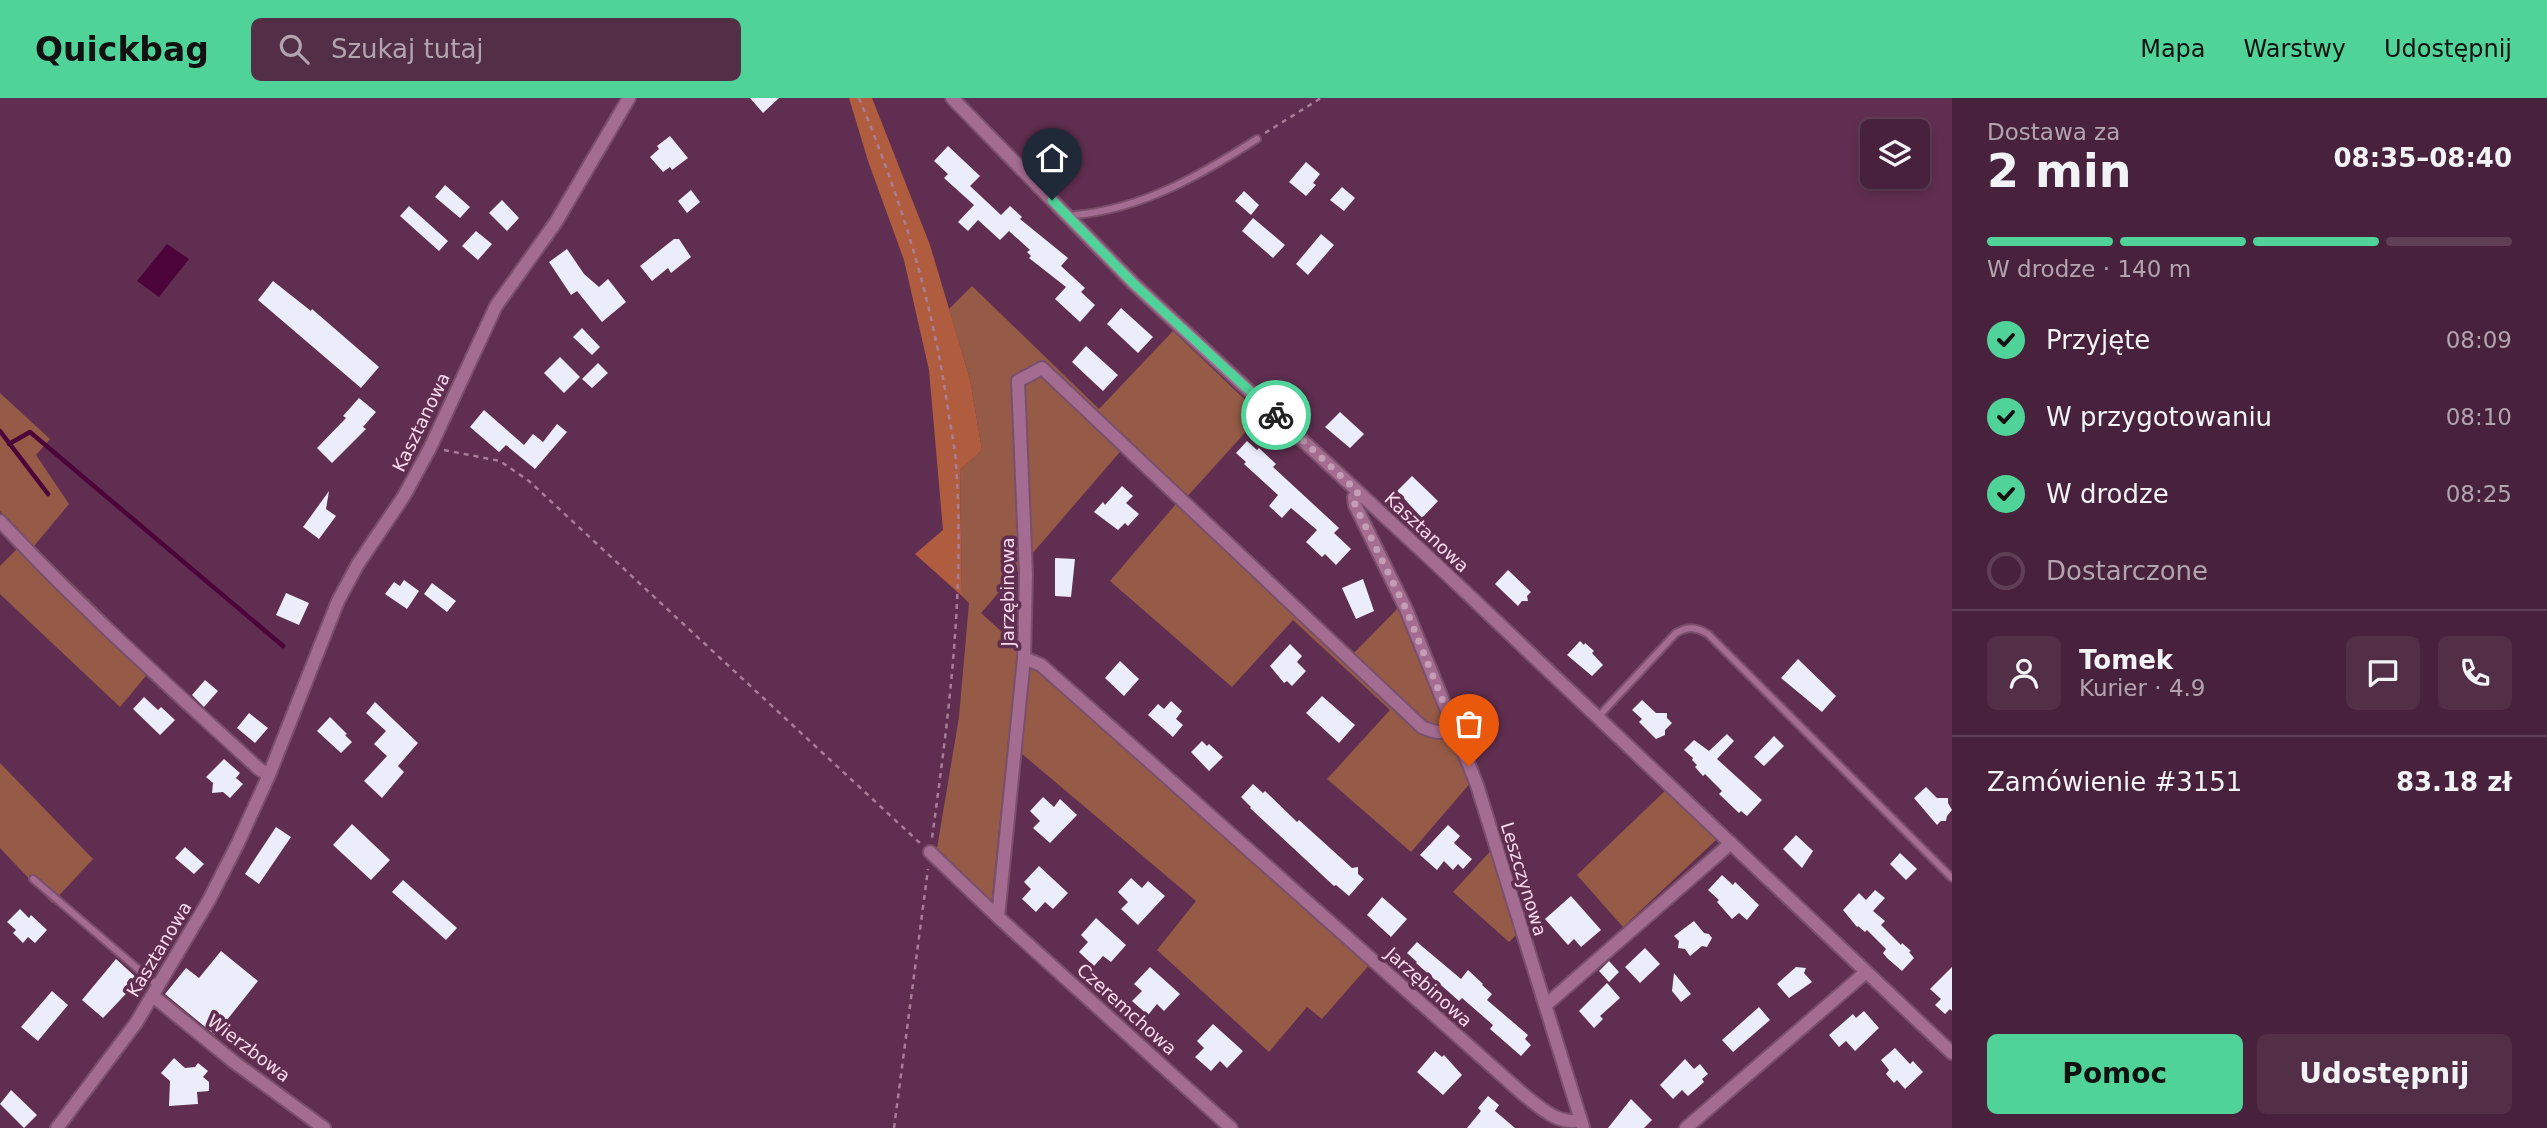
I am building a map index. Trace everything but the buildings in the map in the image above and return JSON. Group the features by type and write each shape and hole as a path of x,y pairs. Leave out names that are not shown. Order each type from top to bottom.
{"street":[{"name":"Kasztanowa","path":"57,1128 117,1049 156,991 209,900 269,775 338,601 358,564 404,496 430,448 496,306 556,222 629,98"},
{"name":"Kasztanowa","path":"952,98 1134,284 1598,717 1952,1053"},
{"name":"Jarzębinowa","path":"1454,729 1445,733 1432,732 1422,727 1042,368 1018,380 1026,574 1024,658 1041,665 1522,1094 1562,1120 1582,1124"},
{"name":"Leszczynowa","path":"1358,492 1354,497 1355,505 1406,609 1477,785 1582,1124"},
{"path":"0,521 115,634 259,769 269,775"},
{"path":"998,917 1024,658"},
{"path":"1547,1004 1731,843"},
{"name":"Czeremchowa","path":"930,852 1231,1128"},
{"path":"1686,1128 1866,973"},
{"name":"Wierzbowa","path":"156,991 234,1062 324,1128"}],"lane":[{"path":"1071,219 1076,215 1146,198 1205,172 1256,139"},
{"path":"1598,717 1676,633 1685,628 1697,627 1708,634 1952,878"},
{"path":"33,879 156,991"}],"path":[{"path":"859,98 898,196 914,245 944,375 956,463 959,564 957,626 943,760 894,1128"},
{"path":"1256,139 1321,98"},
{"path":"430,448 500,461 529,481 930,852"}],"shaded area":[{"path":"849,98 872,98 930,245 970,379 982,450 960,470 962,596 915,554 943,530 929,370 904,260 868,161"},
{"path":"167,244 189,259 159,297 137,281"},
{"path":"972,286 1099,409 1173,331 1261,415 1185,499 1353,654 1405,601 1478,774 1411,852 1327,779 1390,710 1293,620 1232,687 1110,581 1181,498 1125,446 981,613 1370,964 1322,1019 1307,1007 1269,1052 1157,950 1196,901 1008,742 990,916 934,866 959,717 969,603 962,596 960,470 982,450 970,379 949,309"},
{"path":"0,393 50,439 36,455 69,504 34,546 155,665 120,707 0,594 0,566 27,539 0,511"},
{"path":"0,763 93,859 52,903 0,848"},
{"path":"1666,790 1716,840 1623,927 1577,875"},
{"path":"1497,844 1523,928 1509,942 1453,892"}],"waterway":[{"path":"0,431 48,494"},
{"path":"9,444 30,432 283,646"}],"way so far":[{"path":"1276,415 1358,492 1354,497 1355,505 1406,609 1469,766"}],"route":[{"path":"1052,200 1134,284 1276,415"}]}
